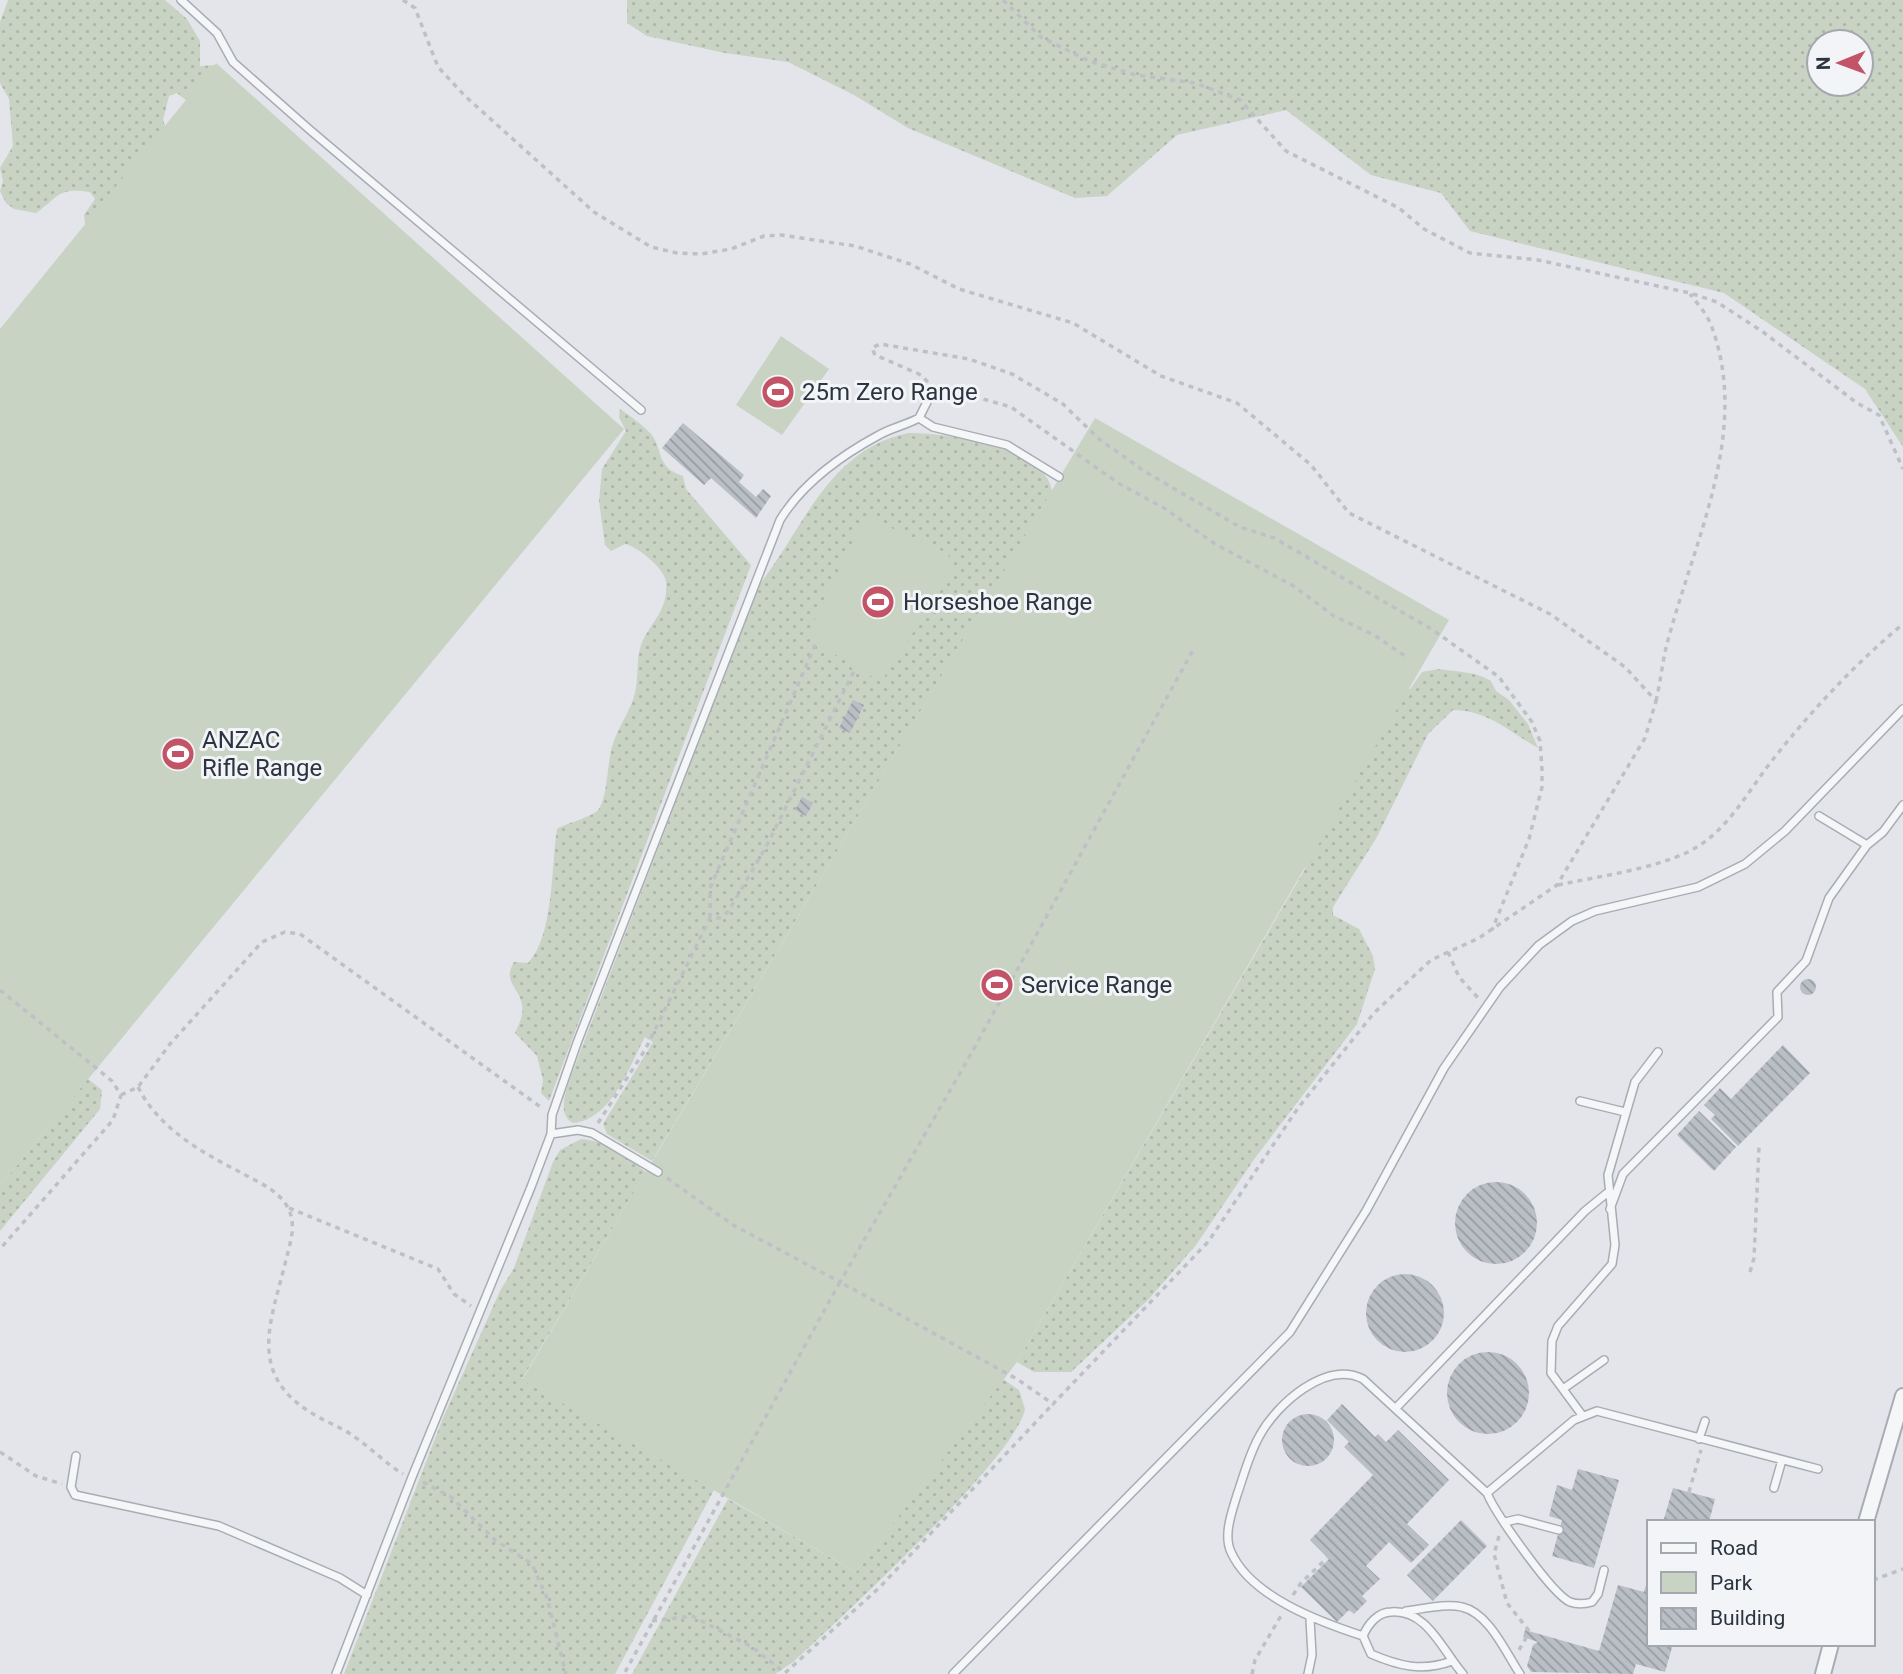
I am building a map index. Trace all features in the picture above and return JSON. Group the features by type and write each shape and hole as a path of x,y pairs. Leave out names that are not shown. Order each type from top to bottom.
{"street":[{"path":"1867,1520 1902,1405"},
{"path":"1823,1674 1830,1646"}],"lane":[{"path":"181,0 217,33 233,62 271,96 640,410"},
{"path":"336,1674 412,1477 551,1134 552,1115 776,527 792,502 850,453 880,434 919,418 933,390"},
{"path":"919,418 933,427 1007,445 1059,477"},
{"path":"953,1674 1290,1332 1366,1211 1444,1068 1486,1005 1539,945 1572,921 1606,907 1698,887 1745,864 1785,831 1903,709"},
{"path":"1610,1209 1623,1174 1778,1017 1779,988 1806,961 1825,904 1867,845 1883,832 1903,805"},
{"path":"1819,816 1867,845"},
{"path":"1583,1415 1551,1373 1552,1341 1558,1326 1612,1264 1615,1244 1607,1193 1608,1175 1625,1112 1639,1074 1658,1052"},
{"path":"1580,1101 1625,1112"},
{"path":"551,1134 579,1130 592,1133 658,1172"},
{"path":"1396,1408 1585,1211 1607,1193"},
{"path":"1563,1389 1604,1360"},
{"path":"1452,1661 1422,1668 1391,1663 1371,1654 1363,1636 1310,1619 1253,1581 1230,1550 1229,1524 1251,1453 1265,1426 1284,1405 1329,1375 1358,1376 1487,1493 1519,1545 1567,1601 1579,1604 1592,1602 1598,1594 1604,1570"},
{"path":"1487,1493 1583,1415 1602,1412 1818,1469"},
{"path":"1701,1440 1704,1421"},
{"path":"76,1456 71,1487 75,1495 238,1533 347,1582 366,1595"},
{"path":"1774,1488 1782,1460"},
{"path":"1506,1522 1518,1520 1559,1530"},
{"path":"1363,1636 1371,1623 1384,1612 1454,1606 1471,1610 1482,1619 1520,1674"},
{"path":"1406,1611 1420,1619 1463,1674"},
{"path":"1308,1674 1312,1655 1310,1619"}],"path":[{"path":"403,0 415,8 438,67 465,96 594,212 651,247 677,253 701,254 731,249 764,236 782,235 855,246 910,264 960,289 1073,323 1161,376 1237,403 1311,465 1349,513 1550,614 1625,667 1656,701"},
{"path":"1003,0 1041,37 1089,61 1136,75 1195,83 1240,100 1286,151 1399,208 1424,229 1469,253 1538,260 1690,293 1717,302 1763,332 1857,403 1879,415 1903,469"},
{"path":"1558,885 1645,738 1656,701 1666,649 1708,509 1724,440 1724,369 1711,322 1690,293"},
{"path":"1408,658 1374,635 1334,616 1292,585 1215,544 1164,508 1118,483 1011,407 954,389 933,390 919,374 875,355 875,345 936,351 1012,374 1063,404 1099,439 1144,471 1240,527 1274,538 1433,630 1499,677 1532,722 1540,741 1542,788 1529,839 1492,930"},
{"path":"651,1621 692,1616 752,1647 784,1673 880,1587 1208,1242 1298,1108 1374,1013 1431,960 1492,930 1558,885 1687,852 1713,836 1736,812 1773,760 1856,663 1903,624"},
{"path":"592,1133 645,1050 710,918 710,888 816,643"},
{"path":"624,1674 651,1621 967,1061 1193,650"},
{"path":"710,918 719,918 728,912 766,845 856,667"},
{"path":"121,1095 138,1087 170,1044 262,942 285,932 300,934 552,1115"},
{"path":"1448,952 1460,977 1486,1005"},
{"path":"0,990 112,1081 121,1095 114,1120 0,1249"},
{"path":"138,1087 146,1104 162,1121 196,1148 277,1192 288,1208 293,1229 267,1333 271,1369 284,1392 351,1434 401,1473 451,1497 495,1540 532,1564 547,1598 566,1674"},
{"path":"1750,1272 1754,1258 1759,1147"},
{"path":"658,1172 733,1224 1017,1380 1053,1404"},
{"path":"288,1208 438,1269 454,1294 468,1305 480,1308"},
{"path":"1689,1492 1701,1440"},
{"path":"0,1452 36,1476 71,1487"},
{"path":"1506,1522 1494,1554 1507,1603 1530,1632"},
{"path":"1875,1579 1903,1569"}],"green space":[{"path":"8,0 165,0 187,19 200,41 200,66 218,65 193,106 177,93 169,96 163,120 170,140 86,231 84,215 95,199 90,192 64,192 36,213 14,209 6,203 0,191 3,181 0,168 13,146 9,99 0,83 0,22"},
{"path":"627,0 1903,0 1903,447 1865,389 1724,293 1470,231 1441,193 1371,175 1286,110 1177,135 1107,196 1075,198 908,128 854,95 788,62 725,53 647,36 627,23"},
{"name":"ANZAC Rifle Range","path":"216,63 624,429 0,1186 0,329"},
{"name":"25m Zero Range","path":"781,336 829,369 782,435 736,405"},
{"path":"620,409 651,434 664,463 683,476 686,489 751,565 549,1101 541,1093 543,1080 537,1056 515,1033 522,1009 510,980 511,969 514,962 528,963 543,936 550,900 557,829 596,812 602,803 612,747 635,693 641,645 662,609 666,592 666,582 661,571 643,553 625,544 611,551 605,545 599,501 602,469 626,431 619,417"},
{"name":"Service Range","path":"1095,418 1449,620 1017,1362 856,1572 522,1380"},
{"path":"908,433 968,439 1013,453 1032,463 1045,476 1052,491 652,1161 607,1134 603,1124 653,1042 645,1037 617,1090 598,1113 586,1120 573,1123 564,1112 564,1098 569,1082 759,585 820,494 838,474 857,456 880,442"},
{"name":"Horseshoe Range","path":"865,516 947,553 955,568 881,682 806,637"},
{"path":"1439,669 1472,674 1491,681 1496,691 1509,700 1528,724 1538,748 1498,723 1465,711 1453,710 1428,734 1377,837 1333,907 1333,915 1359,929 1373,956 1375,969 1357,1024 1255,1158 1196,1245 1148,1300 1071,1372 1034,1372 1017,1362 1305,869 1303,864 1406,689 1410,689 1422,672"},
{"path":"88,1079 102,1090 100,1109 0,1231 0,1186"},
{"path":"581,1139 607,1146 646,1172 522,1379 714,1490 615,1674 344,1674 443,1418 500,1291 514,1268 553,1162 560,1150"},
{"path":"1003,1379 1019,1390 1025,1409 1014,1432 991,1463 922,1538 793,1662 775,1674 632,1674 728,1499 856,1572"}],"building":[{"path":"683,423 744,475 739,482 756,497 763,489 771,496 756,518 711,478 704,485 662,448"},
{"path":"853,700 864,705 850,733 839,728"},
{"path":"802,797 813,803 806,816 795,810"},
{"path":"1808,979 1814,981 1814,993 1808,995 1802,993 1800,987 1802,981"},
{"path":"1783,1045 1810,1073 1738,1146 1711,1119 1715,1115 1704,1105 1720,1088 1731,1099"},
{"path":"1699,1111 1736,1147 1714,1171 1677,1135"},
{"path":"1496,1182 1512,1185 1525,1194 1534,1207 1537,1223 1534,1239 1525,1252 1512,1261 1496,1264 1480,1261 1467,1252 1458,1239 1455,1223 1458,1207 1467,1194 1480,1185"},
{"path":"1397,1274 1413,1274 1427,1280 1438,1291 1444,1305 1444,1321 1438,1335 1427,1346 1413,1352 1397,1352 1383,1346 1372,1335 1366,1321 1366,1305 1372,1291 1383,1280"},
{"path":"1488,1352 1504,1356 1517,1364 1525,1377 1529,1393 1525,1409 1517,1422 1504,1430 1488,1434 1472,1430 1459,1422 1451,1409 1447,1393 1451,1377 1459,1364 1472,1356"},
{"path":"1342,1404 1375,1437 1378,1434 1386,1442 1398,1430 1449,1480 1407,1524 1429,1545 1411,1563 1389,1542 1366,1566 1380,1579 1362,1596 1367,1601 1354,1614 1349,1610 1337,1622 1301,1587 1329,1559 1310,1540 1373,1475 1344,1447 1349,1442 1327,1420"},
{"path":"1308,1414 1327,1421 1334,1440 1327,1459 1308,1466 1289,1459 1282,1440 1289,1421"},
{"path":"1578,1469 1619,1480 1594,1568 1552,1556 1562,1520 1549,1516 1557,1485 1572,1490"},
{"path":"1673,1488 1715,1499 1710,1520 1664,1520"},
{"path":"1461,1520 1487,1546 1433,1601 1407,1575"},
{"path":"1647,1581 1647,1646 1672,1646 1665,1672 1636,1664 1633,1674 1531,1672 1527,1666 1533,1645 1538,1642 1523,1637 1525,1630 1599,1651 1618,1585 1644,1592"}],"place":[{"name":"25m Zero Range","path":"778,392"},
{"name":"Horseshoe Range","path":"878,602"},
{"name":"ANZAC Rifle Range","path":"178,754"},
{"name":"Service Range","path":"997,985"}]}
